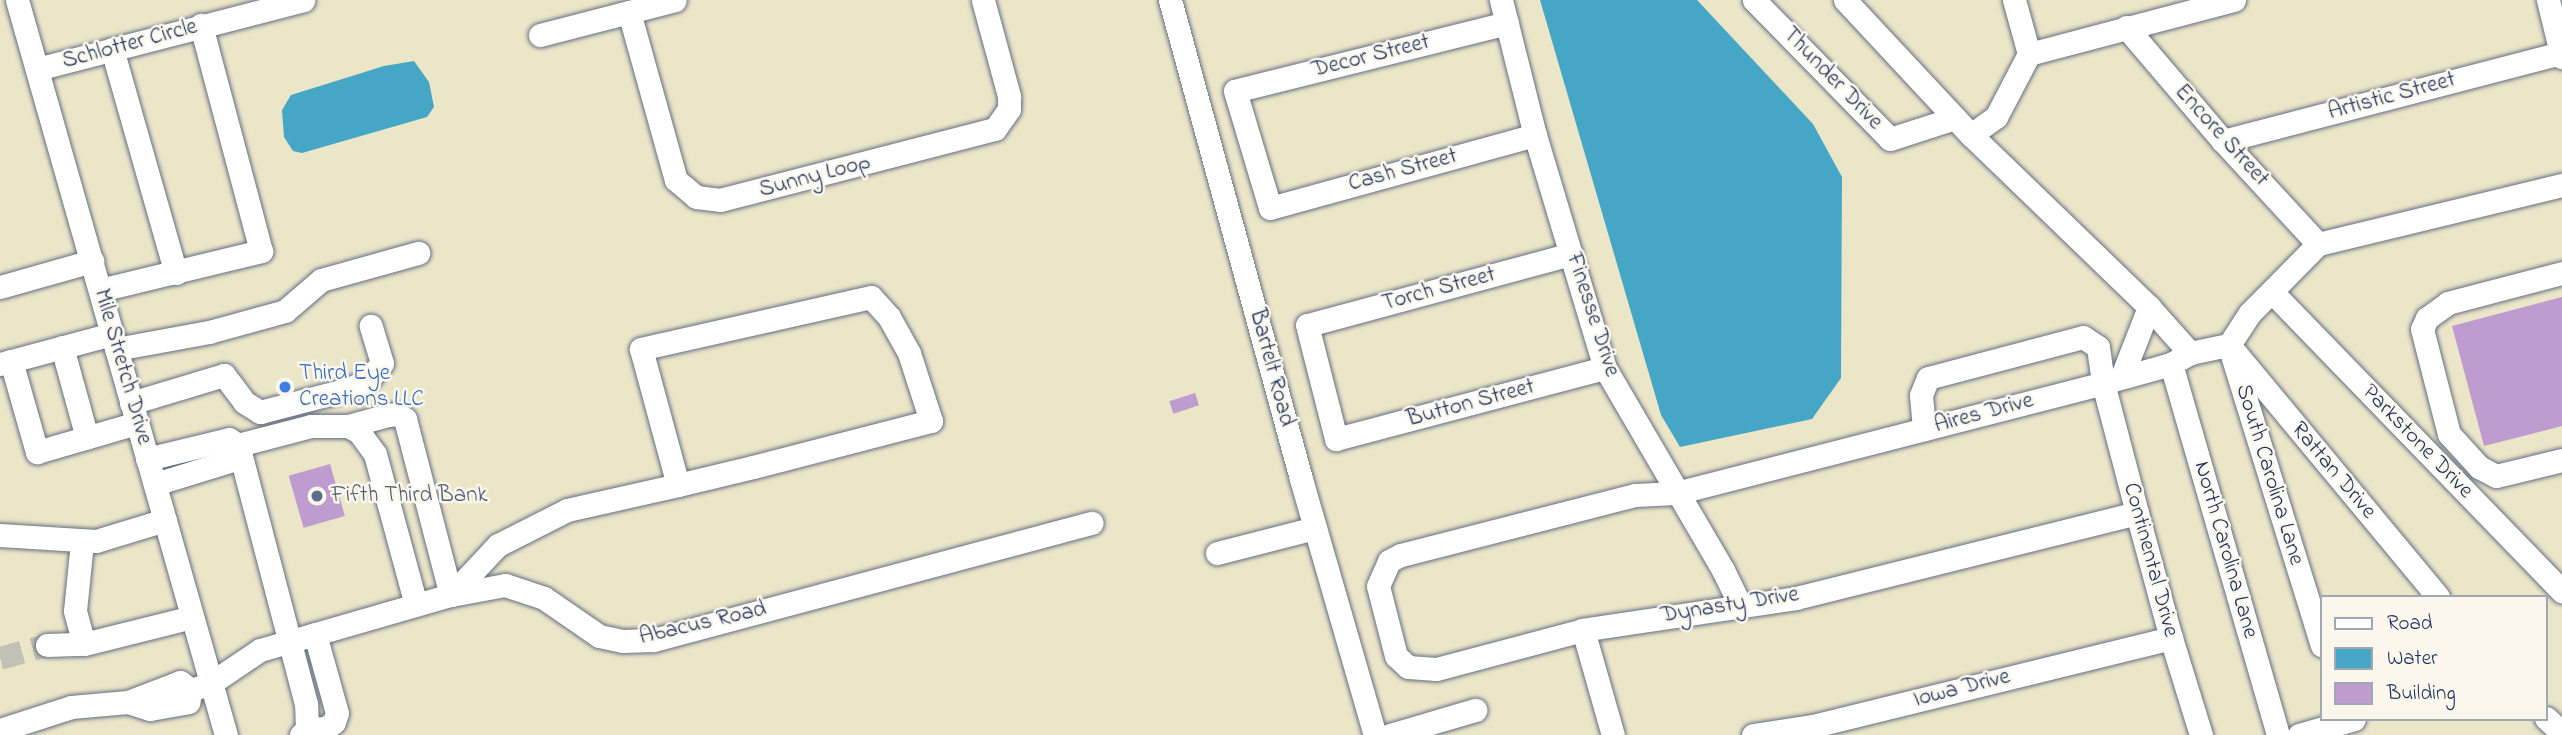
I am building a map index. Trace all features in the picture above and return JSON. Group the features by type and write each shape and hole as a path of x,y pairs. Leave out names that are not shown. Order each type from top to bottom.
{"street":[{"name":"Mile Stretch Drive","path":"17,0 192,617 201,686 226,735"},
{"name":"Schlotter Circle","path":"37,69 303,0"},
{"path":"540,35 675,0"},
{"name":"Sunny Loop","path":"629,12 676,180 696,197 720,200 995,129 1009,109 1009,96 983,0"},
{"name":"Bartelt Road","path":"1170,0 1315,528 1375,735"},
{"name":"Finesse Drive","path":"1501,0 1535,135 1605,368 1723,570 1740,605"},
{"name":"Thunder Drive","path":"1754,0 1890,139 1955,118"},
{"path":"1845,0 1971,135 2149,307 2180,359"},
{"path":"1971,135 1996,117 2029,54 2014,0"},
{"path":"2029,54 2234,0"},
{"path":"2549,0 2561,55"},
{"name":"Decor Street","path":"1270,208 1235,91 1507,23"},
{"path":"100,290 261,251 201,25"},
{"name":"Encore Street","path":"2126,27 2223,141 2318,244"},
{"path":"112,49 176,273"},
{"name":"Artistic Street","path":"2223,141 2561,55"},
{"name":"Cash Street","path":"1270,208 1535,135"},
{"path":"2229,345 2250,313 2318,244 2562,185"},
{"path":"371,326 382,363 368,380 349,389 261,412 244,402 224,375 134,413 87,438 37,452 6,362 62,347 209,332 285,310 321,280 418,253"},
{"name":"Torch Street","path":"1336,439 1307,326 1572,254"},
{"path":"0,287 92,261"},
{"path":"2562,272 2448,303 2427,318 2422,329 2449,434 2479,467 2496,476 2562,460"},
{"name":"Parkstone Drive","path":"2272,292 2562,592"},
{"path":"451,595 498,545 567,510 678,485 931,421 909,353 889,317 871,297 641,349 678,485"},
{"path":"2113,379 2149,307"},
{"name":"Continental Drive","path":"1924,429 1921,395 1928,378 2083,337 2098,347 2113,379 2137,513 2171,638 2202,735"},
{"name":"Aires Drive","path":"1378,586 1389,561 1401,555 1635,495 1676,493 2113,379 2229,345"},
{"name":"Rattan Drive","path":"2229,345 2436,595"},
{"name":"South Carolina Lane","path":"2229,345 2320,639"},
{"path":"62,347 87,438"},
{"name":"North Carolina Lane","path":"2180,359 2278,735"},
{"name":"Button Street","path":"1336,439 1605,368"},
{"path":"238,446 311,426 348,426 398,414 405,419 451,595"},
{"path":"348,426 366,439 375,454 416,605"},
{"path":"147,459 229,439 238,446 306,705 304,732 326,728 334,722 337,713 315,634"},
{"path":"155,484 236,459 238,446"},
{"name":"Dynasty Drive","path":"1378,586 1396,656 1408,667 1420,670 1436,669 1583,630 1796,598 2137,513"},
{"path":"0,535 20,534 82,542 96,541 165,520"},
{"name":"Abacus Road","path":"201,686 260,650 451,595 505,585 544,598 599,636 622,641 654,640 1092,523"},
{"path":"1217,553 1315,528"},
{"path":"82,542 75,611 84,644"},
{"path":"47,645 84,644 192,617"},
{"path":"1583,630 1613,735"},
{"name":"Iowa Drive","path":"1753,735 1813,726 2171,638"},
{"path":"0,730 71,707 128,702 180,682 201,686"},
{"path":"1390,735 1475,710"},
{"path":"2548,720 2562,733"},
{"path":"2299,735 2345,721"}],"water":[{"path":"1540,0 1697,0 1813,124 1842,177 1841,378 1812,419 1680,447 1661,415"},
{"path":"414,61 429,82 434,107 427,117 302,153 293,151 284,137 282,110 291,95 384,66"}],"building":[{"path":"2562,297 2562,426 2484,446 2452,326"},
{"path":"1195,393 1199,405 1173,414 1169,401"},
{"name":"Fifth Third Bank","path":"330,464 345,516 304,528 289,476"}],"tunnel":[{"path":"0,658 47,645"}],"place":[{"name":"Third Eye Creations LLC","path":"285,387"},
{"name":"Fifth Third Bank","path":"317,496"}]}
